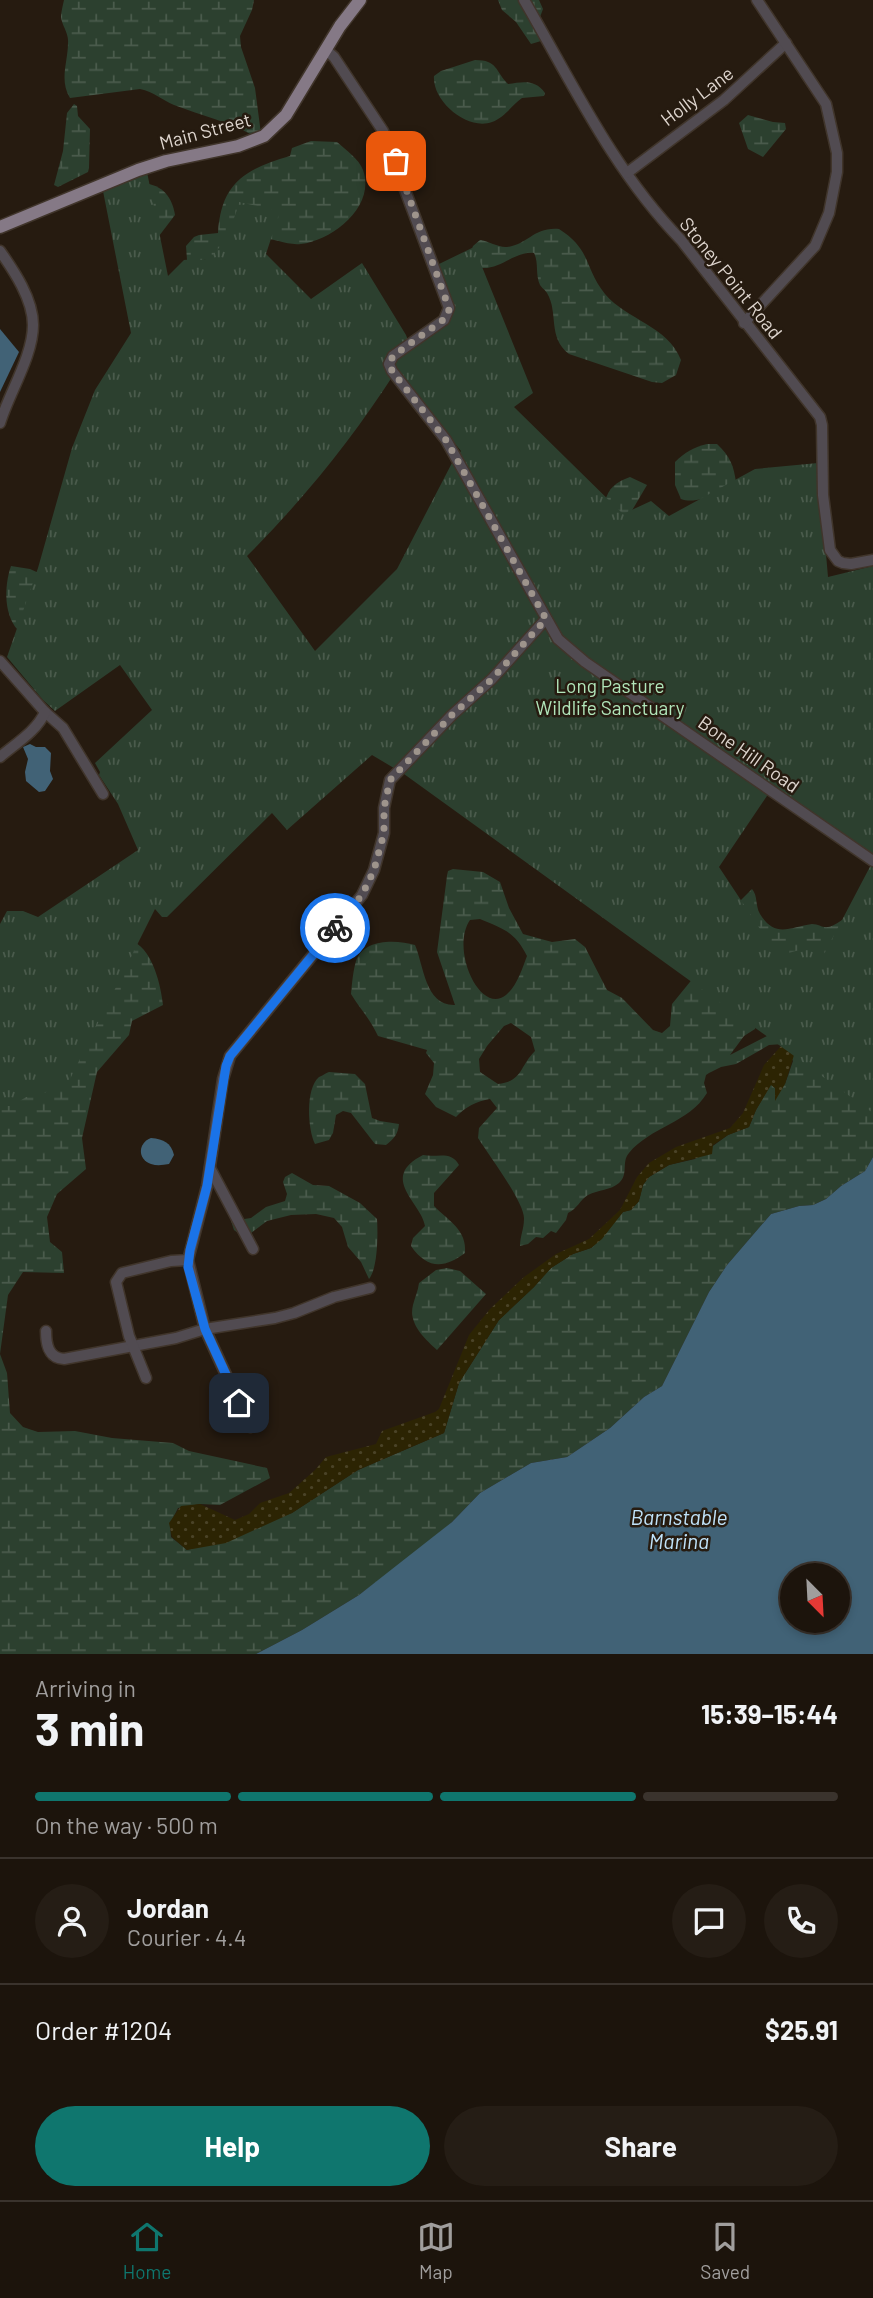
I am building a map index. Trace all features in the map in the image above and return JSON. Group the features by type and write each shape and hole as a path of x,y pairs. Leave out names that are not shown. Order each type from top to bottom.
{"main road":[{"name":"Main Street","path":"0,227 156,164 238,146 264,136 286,116 340,26 360,0"}],"street":[{"name":"Stoney Point Road","path":"524,0 593,122 626,173 656,215 681,240 820,416 823,495 830,550 838,561 844,564 873,560"},
{"path":"744,323 815,246 829,214 835,185 837,153 828,110 757,0"},
{"name":"Holly Lane","path":"626,173 724,100 786,43"},
{"name":"Bone Hill Road","path":"326,50 334,57 383,131 449,308 443,320 393,356 390,362 392,371 446,440 562,644 873,861"},
{"path":"0,251 25,294 33,326 28,349 0,423"},
{"path":"250,1427 205,1329 188,1260 201,1213 223,1079 230,1056 362,895 374,870 384,833 384,808 390,780 452,715 492,679 546,619"},
{"path":"0,661 45,712 63,728 103,793"},
{"path":"0,757 40,722 45,712"},
{"path":"210,1168 253,1249"},
{"path":"146,1378 129,1336 117,1294 118,1276 146,1266 188,1260"},
{"path":"46,1331 46,1343 50,1353 58,1359 294,1313 334,1297 370,1288"}],"green space":[{"path":"64,0 254,0 240,36 255,88 261,134 257,138 140,89 70,98 65,84 68,39 61,17"},
{"path":"498,0 539,0 543,9 540,17 541,41 531,44 516,22 502,10"},
{"path":"475,60 492,64 508,84 528,82 537,85 545,93 544,96 522,98 492,122 482,124 462,118 445,104 439,95 434,76 441,71"},
{"path":"74,104 77,106 78,116 90,129 89,168 88,172 58,187 54,185 63,151 67,113"},
{"path":"748,115 785,123 786,129 763,157 748,149 739,123"},
{"path":"311,141 337,142 352,155 363,170 363,196 349,219 326,236 313,241 295,244 259,238 245,241 205,260 187,260 186,246 194,237 218,233 224,202 238,181 260,166 290,156 292,148"},
{"name":"Long Pasture Wildlife Sanctuary","path":"147,172 168,276 184,260 201,260 212,256 231,225 239,202 280,211 266,254 311,299 362,263 406,335 411,349 443,327 451,315 452,308 437,265 474,247 533,393 514,407 623,514 651,501 669,516 755,469 818,463 828,577 873,566 873,857 773,787 719,867 778,956 817,945 821,960 873,861 873,1113 404,774 372,755 287,830 272,813 167,917 162,917 155,909 69,1081 65,1080 38,1097 26,1097 12,1106 5,1106 0,1102 0,924 7,911 23,911 38,917 138,850 118,804 99,775 95,763 152,710 120,665 55,711 7,657 38,568 72,448 95,390 131,333 103,191","holes":["396,371 461,451 453,461 397,569 315,651 247,556 326,468"]},
{"path":"143,183 161,189 169,197 174,209 175,215 159,236"},
{"path":"559,229 583,252 605,294 614,303 657,331 675,348 681,360 676,375 662,383 652,382 569,354 558,340 550,301 539,281 534,253 521,255 489,268 482,268 470,255 473,246 480,240 507,247 537,233"},
{"path":"707,444 717,444 728,457 733,466 736,483 702,499 681,499 675,485 675,462 690,450"},
{"path":"630,477 647,485 627,519 605,502 613,486"},
{"path":"11,566 41,574 21,633 15,627 8,610 7,583"},
{"path":"453,869 483,872 500,882 509,908 523,934 552,942 575,939 585,947 607,990 622,998 653,1030 662,1033 670,1026 672,1004 694,977 733,908 752,889 760,914 771,927 777,929 812,924 828,927 847,918 830,954 757,1022 755,1029 744,1036 730,1055 769,1035 873,941 873,1157 865,1171 813,1205 771,1214 727,1265 709,1292 662,1386 644,1397 610,1428 567,1457 531,1463 480,1493 452,1522 416,1552 359,1595 302,1630 256,1654 0,1654 0,1354 7,1373 10,1413 23,1427 38,1432 75,1431 112,1438 173,1443 189,1451 267,1468 270,1478 220,1505 200,1504 178,1508 170,1524 171,1537 187,1550 292,1513 358,1470 444,1433 459,1383 499,1320 551,1268 573,1254 591,1248 601,1239 623,1212 631,1210 639,1201 643,1185 649,1177 669,1165 695,1159 728,1135 749,1127 771,1084 775,1088 785,1084 793,1061 783,1044 769,1045 736,1064 709,1073 704,1083 707,1093 699,1103 629,1153 625,1160 624,1176 619,1183 585,1197 568,1213 556,1233 551,1231 543,1238 536,1237 528,1244 520,1246 523,1212 513,1191 478,1138 479,1128 497,1108 490,1099 485,1100 467,1107 456,1117 436,1107 425,1094 433,1075 434,1063 426,1053 427,1050 378,1036 351,994 355,965 360,954 366,948 382,942 399,942 415,945 432,992 445,1004 455,1005 437,952 448,871","holes":["480,919 508,932 527,956 513,987 506,995 496,999 487,996 478,988 466,962 465,932 470,920","511,1023 531,1037 535,1051 512,1080 498,1084 480,1072 479,1059 504,1026"]},
{"path":"134,942 151,961 163,1005 132,1021 129,1035 97,1072 82,1138 86,1169 57,1194 47,1217 50,1242 62,1252 64,1273 23,1272 8,1295 0,1354 0,1026"},
{"path":"329,1072 355,1074 365,1084 372,1118 399,1124 397,1133 389,1143 375,1144 351,1113 343,1111 336,1115 329,1140 315,1144 309,1120 311,1091 319,1077"},
{"path":"423,1155 448,1156 459,1165 434,1193 434,1206 456,1226 465,1245 465,1253 443,1264 430,1263 411,1246 413,1238 425,1226 406,1190 404,1173 410,1164"},
{"path":"292,1173 313,1185 329,1186 360,1203 377,1219 376,1259 369,1279 361,1262 348,1247 342,1227 334,1218 316,1214 291,1215 267,1221 247,1236 234,1230 231,1221 251,1218 266,1207 285,1201 287,1194 283,1182 285,1177"},
{"path":"447,1268 460,1271 486,1294 437,1350 415,1325 412,1312 419,1283 436,1270"}],"sand":[{"path":"783,1044 793,1051 794,1055 785,1084 775,1101 775,1088 771,1085 749,1127 728,1135 713,1145 712,1154 669,1165 649,1177 643,1185 639,1201 631,1210 623,1212 602,1239 591,1248 573,1254 551,1268 499,1320 459,1383 444,1433 358,1470 292,1513 226,1543 187,1550 172,1537 169,1523 181,1506 200,1504 235,1520 249,1514 260,1503 289,1493 326,1457 376,1444 382,1431 439,1409 469,1335 490,1309 524,1277 556,1254 589,1239 620,1210 637,1177 649,1163 676,1147 730,1128 743,1113 764,1065"}],"water":[{"path":"0,329 19,352 0,392"},
{"path":"30,744 45,747 51,753 50,771 53,779 45,791 39,792 26,781 28,759 23,747"},
{"path":"151,1138 163,1141 171,1147 174,1155 169,1164 153,1165 143,1159 142,1147"},
{"name":"Barnstable Marina","path":"873,1157 873,1654 256,1654 359,1595 452,1522 480,1493 531,1463 567,1457 610,1428 644,1397 662,1386 709,1292 727,1265 771,1214 813,1205 826,1199 865,1171"}],"way so far":[{"path":"335,928 362,895 374,870 384,833 384,808 390,780 452,715 492,679 546,619 446,440 392,371 390,362 393,356 435,327 449,311 396,161"}],"route":[{"path":"239,1403 205,1329 188,1267 207,1186 226,1066 230,1056 274,1000 335,928"}]}
